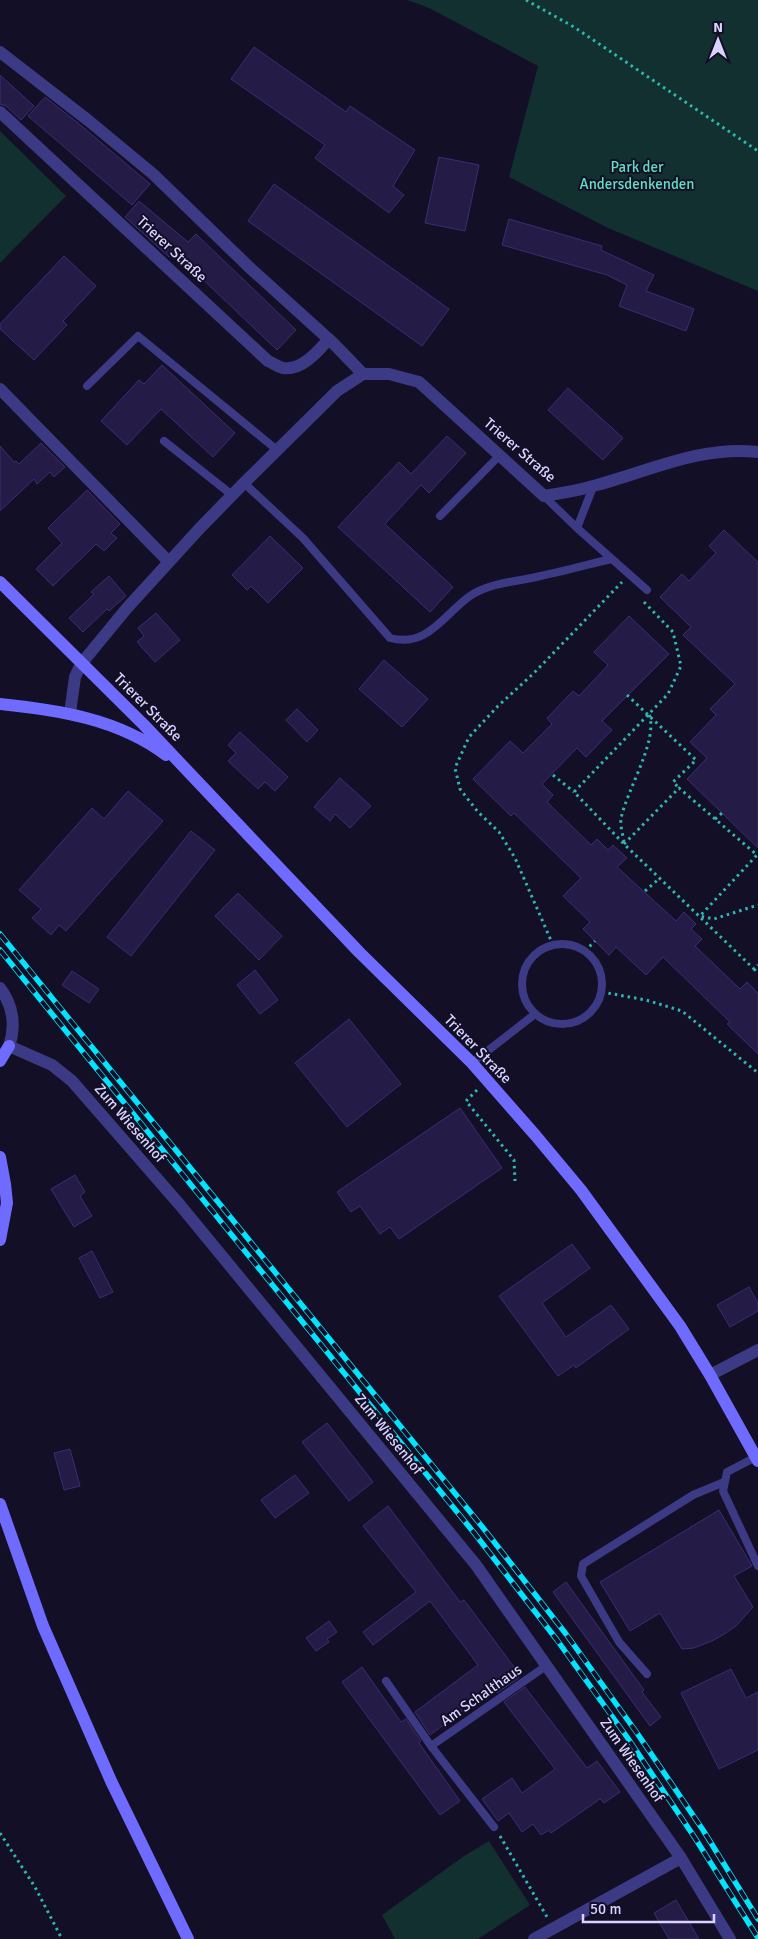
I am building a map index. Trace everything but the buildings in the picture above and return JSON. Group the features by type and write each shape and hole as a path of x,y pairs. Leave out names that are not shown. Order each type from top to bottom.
{"street":[{"path":"0,52 74,109 153,174 249,267 329,339 363,374 337,391 277,450 232,495 127,608 81,664 75,677 70,713"},
{"name":"Trierer Straße","path":"0,112 268,361 282,368 295,368 312,357 329,339"},
{"name":"Trierer Straße","path":"363,374 389,374 419,382 544,496 593,486 678,460 714,452 745,450 758,452"},
{"path":"0,389 169,562"},
{"name":"Trierer Straße","path":"0,582 144,725 358,952 472,1064 536,1136 581,1190 680,1326 757,1459"},
{"name":"Trierer Straße","path":"0,704 70,713 132,734 161,751 190,773"},
{"path":"0,988 11,1009 14,1025 9,1046 0,1061"},
{"name":"Zum Wiesenhof","path":"9,1046 52,1066 72,1081 180,1205 476,1565 681,1858 730,1939"},
{"path":"0,1156 7,1203 2,1218 0,1240"},
{"path":"710,1375 758,1350"},
{"path":"0,1504 43,1626 111,1780 188,1939"},
{"path":"534,1939 681,1858"}],"lane":[{"path":"87,386 138,336 277,450"},
{"path":"164,441 232,495"},
{"path":"440,516 500,455"},
{"path":"244,483 304,538 390,638 402,641 426,635 471,595 491,586 536,578 610,559"},
{"path":"577,528 593,486"},
{"path":"544,496 610,559 647,590"},
{"path":"553,945 570,945 585,951 594,959 600,969 602,980 602,992 598,1003 591,1013 581,1020 570,1024 557,1024 546,1021 535,1014 527,1005 522,993 522,980 525,968 532,958 541,949 553,945"},
{"path":"472,1064 535,1014"},
{"path":"757,1459 727,1472 723,1491 758,1566"},
{"path":"648,1674 619,1642 581,1576 583,1564 693,1495 724,1482"},
{"name":"Am Schalthaus","path":"431,1746 546,1666"},
{"name":"Am Schalthaus","path":"386,1681 431,1746 494,1827"}],"path":[{"path":"526,0 574,27 758,150"},
{"path":"553,945 515,858 500,832 478,812 460,789 455,768 469,737 630,575"},
{"path":"574,792 668,694 680,666 673,632 644,603 647,590"},
{"path":"627,695 696,760 673,782 757,856 700,916"},
{"path":"624,844 620,821 649,740 653,723 649,714"},
{"path":"553,775 574,792 624,844 758,973"},
{"path":"624,844 679,788"},
{"path":"715,819 722,813"},
{"path":"645,891 660,878"},
{"path":"700,916 714,919 758,905"},
{"path":"585,951 596,941"},
{"path":"754,969 758,965"},
{"path":"602,992 646,1000 682,1011 758,1072"},
{"path":"487,1081 466,1101 514,1160 515,1181"},
{"path":"494,1827 554,1928"},
{"path":"0,1833 36,1887 62,1939"}],"green space":[{"name":"Park der Andersdenkenden","path":"407,0 758,0 758,291 608,228 509,177 538,66 429,8"},
{"path":"0,131 66,196 0,263"},
{"path":"489,1841 530,1905 478,1939 395,1939 382,1915 464,1856"}],"railway":[{"path":"0,934 484,1529 566,1634 703,1830 758,1919"},
{"path":"0,950 475,1534 557,1640 627,1737 695,1838 758,1938"}]}
